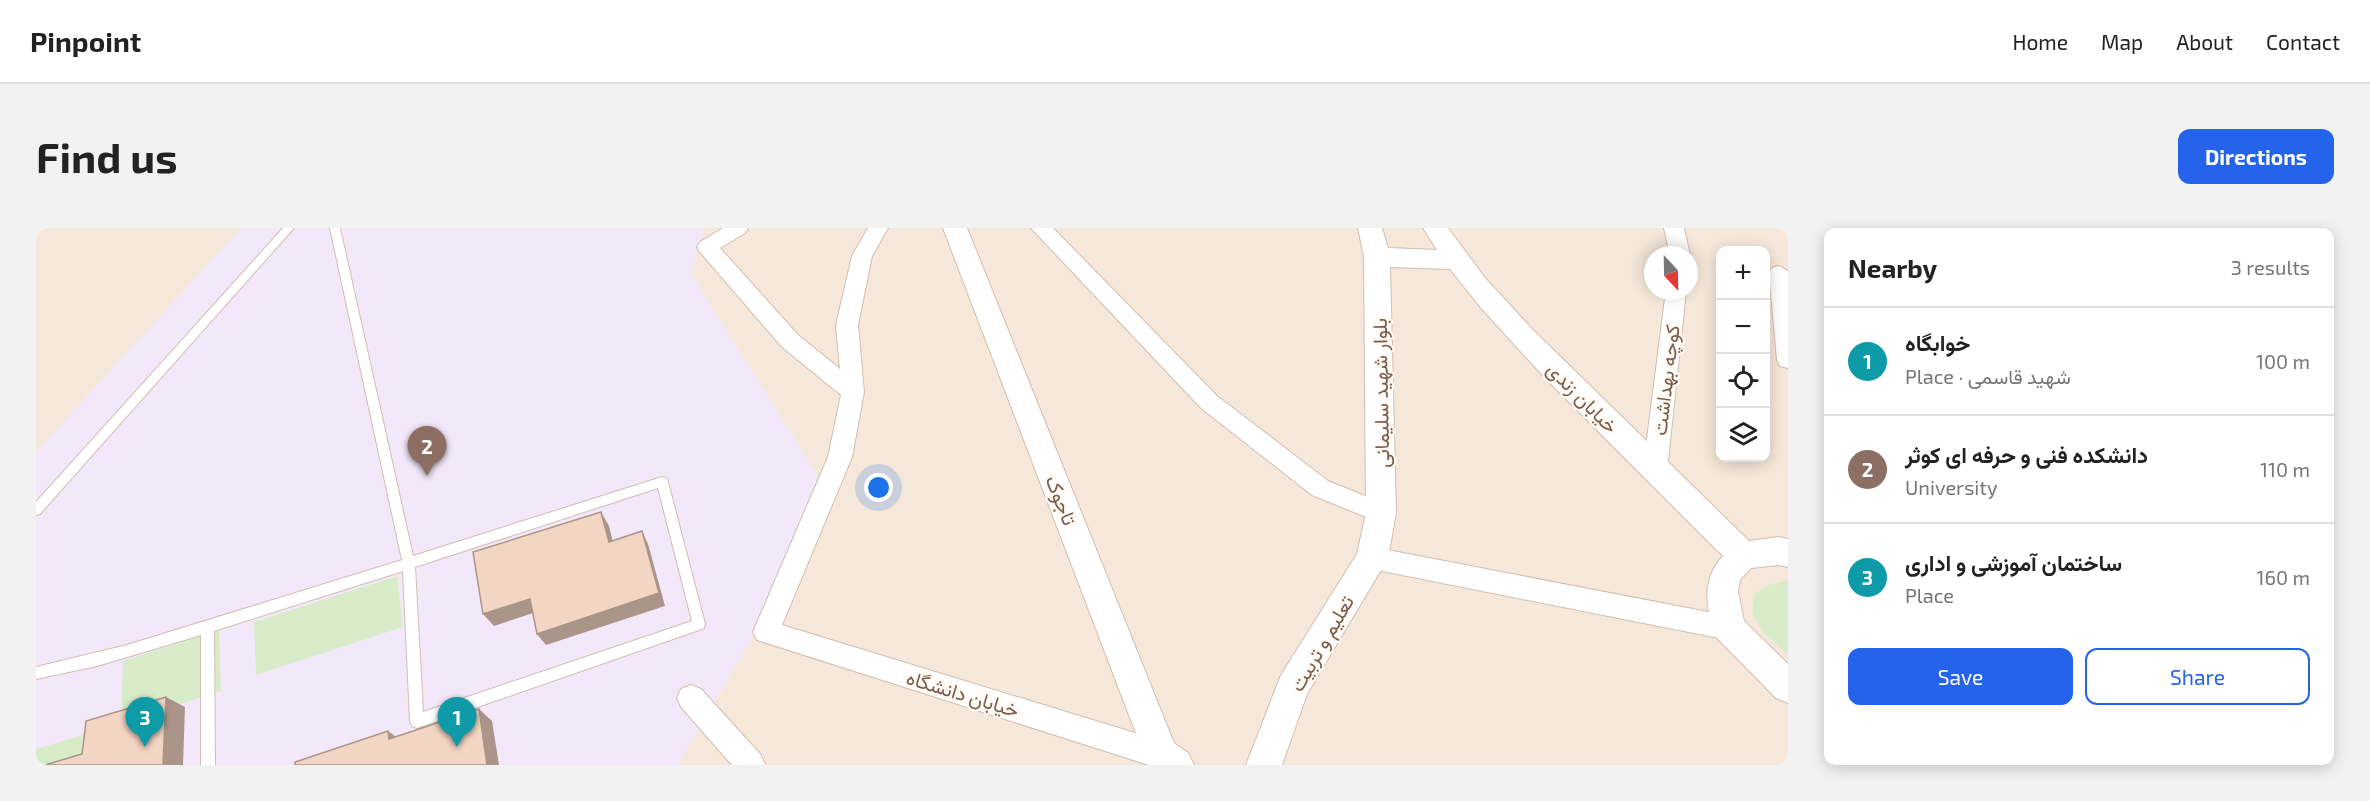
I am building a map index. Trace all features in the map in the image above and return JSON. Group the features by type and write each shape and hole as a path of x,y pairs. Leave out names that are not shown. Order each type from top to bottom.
{"street":[{"path":"738,228 707,247 790,341 853,392"},
{"path":"853,392 847,325 862,256 878,228"},
{"name":"تاجوک","path":"955,228 1168,760"},
{"path":"1041,228 1209,402 1320,488 1381,513"},
{"name":"بلوار شهید سلیمانی","path":"1370,228 1377,257 1381,513 1372,558"},
{"name":"خیابان زندی","path":"1435,228 1455,260 1496,308 1654,470 1743,555"},
{"path":"1674,228 1678,246"},
{"path":"1377,257 1455,260"},
{"path":"1779,273 1788,360"},
{"name":"کوچه بهداشت","path":"1654,470 1675,300"},
{"name":"خیابان دانشگاه","path":"853,392 840,457 766,632 1168,760"},
{"path":"1729,628 1722,592 1726,574 1743,555 1779,551 1788,553"},
{"path":"1372,558 1729,628 1788,687"},
{"name":"تعلیم و تربیت","path":"1264,765 1293,686 1372,558"},
{"path":"691,698 751,765"}],"lane":[{"path":"36,510 289,228"},
{"path":"36,673 70,666 207,627 409,564 662,482 699,624 417,721 409,564 335,228"},
{"path":"207,627 208,765"}],"shaded area":[{"path":"36,228 1788,228 1788,765 36,765"},
{"path":"241,228 704,228 691,274 833,500 678,765 36,765 36,452"}],"green space":[{"path":"397,576 403,627 256,675 254,622"},
{"path":"1788,580 1788,655 1762,632 1753,614 1754,594 1769,585"},
{"path":"219,630 221,691 121,723 123,661"},
{"path":"83,735 80,765 36,765 36,749"}],"building":[{"path":"601,512 609,542 642,531 659,593 537,634 530,599 483,614 473,552"},
{"path":"166,697 163,765 45,765 82,754 86,721"},
{"path":"479,709 487,765 295,765 295,762 388,731 389,739"}],"place":[{"name":"دانشکده فنی و حرفه ای کوثر","path":"427,476"},
{"name":"ساختمان آموزشی و اداری","path":"145,747"},
{"name":"خوابگاه","path":"457,747"}]}
